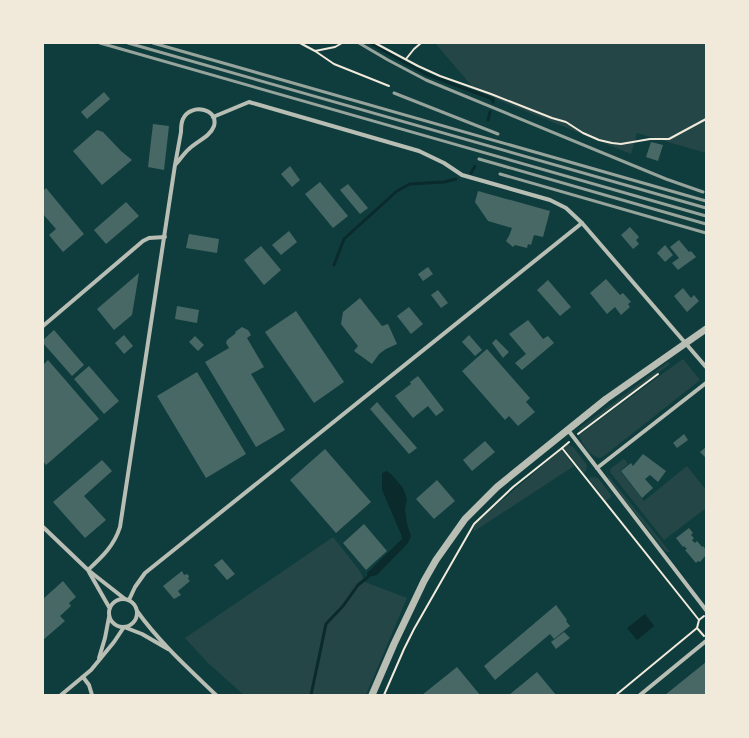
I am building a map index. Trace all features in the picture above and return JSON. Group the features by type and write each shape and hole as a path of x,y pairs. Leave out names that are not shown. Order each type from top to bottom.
{"street":[{"path":"213,117 249,102 309,118 419,152 444,163 462,175 550,200 566,208 582,223 706,367"},
{"path":"88,570 108,550 117,536 120,527 175,165 183,119 188,113 195,109 202,109 209,112 213,117 214,125 210,132 189,149 175,165"},
{"path":"127,599 146,573 582,223"},
{"path":"43,326 143,242 149,238 165,237"},
{"path":"372,695 411,606 436,560 452,535 465,519 492,492 568,430 628,383 706,329"},
{"path":"597,468 706,383"},
{"path":"568,430 706,610"},
{"path":"43,528 88,570 133,603 148,626 168,649 216,695"},
{"path":"88,570 109,608 105,638 99,660"},
{"path":"109,608 115,600 127,599"},
{"path":"61,695 83,677 99,660 124,627 132,624 135,620 137,611"},
{"path":"109,617 114,625 142,634 168,649"},
{"path":"640,695 706,640"},
{"path":"83,677 89,685 92,695"}],"path":[{"path":"300,43 334,64 389,86"},
{"path":"315,51 342,43"},
{"path":"375,43 440,76 566,122 594,137 612,143 621,144 650,139 669,139 706,119"},
{"path":"406,59 421,43"},
{"path":"384,695 414,629 474,524 513,488 574,438 661,372"},
{"path":"562,448 699,620"},
{"path":"706,614 699,620 698,628 706,640"},
{"path":"616,695 698,628"}],"shaded area":[{"path":"435,43 706,43 706,153 637,133 631,154 498,100 471,85"},
{"path":"683,359 700,380 604,456 600,458 590,453 584,446 579,435"},
{"path":"668,362 670,364 579,431 580,428"},
{"path":"568,444 574,448 587,465 584,473 564,448"},
{"path":"561,450 574,466 473,532 475,525 494,507"},
{"path":"624,459 628,464 620,471 644,501 687,466 706,490 706,508 664,540 610,472 611,468 618,463 619,464 619,462"},
{"path":"387,471 403,488 407,499 405,509 407,524 411,536 408,543 377,575 368,577 367,573 402,539 382,490 382,473"},
{"path":"607,474 670,552 666,552 609,480"},
{"path":"591,477 598,478 611,495 611,497 606,501 589,479"},
{"path":"333,537 360,571 365,582 407,598 366,695 244,695 208,663 185,638"},
{"path":"645,614 654,626 637,640 627,628"}],"building":[{"path":"104,92 110,99 87,119 81,112"},
{"path":"153,124 169,126 164,170 148,167"},
{"path":"97,130 103,132 132,160 102,185 73,151"},
{"path":"651,142 663,145 658,161 646,157"},
{"path":"290,166 300,180 292,187 281,174"},
{"path":"320,182 348,216 333,228 305,194"},
{"path":"348,184 368,208 360,214 340,190"},
{"path":"46,188 84,234 63,252 49,235 56,229 43,214 43,191"},
{"path":"478,191 550,211 543,237 534,235 531,245 528,244 527,248 515,245 513,247 506,241 512,228 488,221 475,202"},
{"path":"126,202 139,216 106,244 94,230"},
{"path":"630,227 639,237 636,240 639,244 633,249 621,235"},
{"path":"289,231 297,242 281,255 272,245"},
{"path":"189,234 219,239 217,253 186,248"},
{"path":"679,240 689,252 691,251 696,257 678,270 672,263 679,258 670,247"},
{"path":"665,245 673,255 665,262 657,253"},
{"path":"261,246 281,270 264,285 244,260"},
{"path":"428,267 433,274 423,281 418,274"},
{"path":"139,273 132,315 114,330 97,309"},
{"path":"606,279 620,295 623,293 631,302 628,304 630,307 621,315 615,307 607,314 590,293"},
{"path":"548,280 571,307 560,316 537,290"},
{"path":"683,288 691,298 694,295 699,301 687,312 674,296"},
{"path":"438,290 448,303 441,308 431,295"},
{"path":"360,298 382,326 388,324 397,344 379,354 372,364 354,351 358,346 341,324 343,312"},
{"path":"177,306 199,310 197,323 175,319"},
{"path":"409,307 423,324 411,334 397,316"},
{"path":"296,311 344,382 314,403 265,332"},
{"path":"528,320 543,339 548,336 554,343 522,370 515,363 526,354 509,334"},
{"path":"242,327 248,330 251,335 247,338 264,367 251,374 285,430 256,447 205,362 229,348 226,343 227,340"},
{"path":"54,330 84,365 72,376 43,343 43,340"},
{"path":"124,335 133,346 124,354 115,343"},
{"path":"469,335 482,350 475,356 462,342"},
{"path":"195,336 204,345 198,351 189,342"},
{"path":"496,339 509,352 503,358 492,343"},
{"path":"487,349 530,398 526,402 535,412 518,426 509,416 505,420 462,371"},
{"path":"48,360 99,419 46,465 43,461 43,365"},
{"path":"89,366 119,401 104,414 74,379"},
{"path":"197,372 246,454 206,478 157,396"},
{"path":"418,376 444,410 436,416 428,406 413,418 395,396 411,384 410,382"},
{"path":"377,402 417,448 409,454 370,409"},
{"path":"684,434 688,440 677,448 673,443"},
{"path":"485,441 495,452 472,471 463,460"},
{"path":"706,447 706,458 700,452"},
{"path":"325,449 371,502 336,533 290,480"},
{"path":"643,454 666,471 658,482 650,475 645,479 653,488 642,498 621,471 631,463 633,466"},
{"path":"102,460 112,471 84,496 106,520 85,538 53,502"},
{"path":"437,480 455,501 434,519 416,499"},
{"path":"364,524 387,551 366,570 343,543"},
{"path":"689,528 693,533 691,535 694,538 692,540 695,543 697,541 706,550 706,555 700,562 698,561 696,563 685,550 687,549 684,546 683,547 676,538"},
{"path":"222,559 235,574 227,580 214,565"},
{"path":"182,571 184,575 187,574 189,576 188,579 190,581 178,591 181,595 174,599 163,586"},
{"path":"63,581 76,597 69,603 71,606 60,616 65,621 43,640 43,599"},
{"path":"556,605 570,626 554,639 550,634 495,680 484,666"},
{"path":"564,632 570,638 556,649 551,642"},
{"path":"706,662 706,695 665,695"},
{"path":"457,667 480,695 422,695"},
{"path":"537,672 556,695 509,695"}],"waterway":[{"path":"370,43 426,74 493,99 493,102"},
{"path":"488,120 490,112"},
{"path":"471,173 475,166"},
{"path":"334,265 344,239 397,191 410,184 444,182 456,179"},
{"path":"311,695 326,624 343,606 358,585 368,577"}],"railway":[{"path":"100,43 706,216"},
{"path":"128,43 706,208"},
{"path":"153,43 706,201"},
{"path":"359,43 426,80 666,179 703,192"},
{"path":"394,93 498,134"},
{"path":"479,159 706,224"},
{"path":"500,174 706,233"}]}
